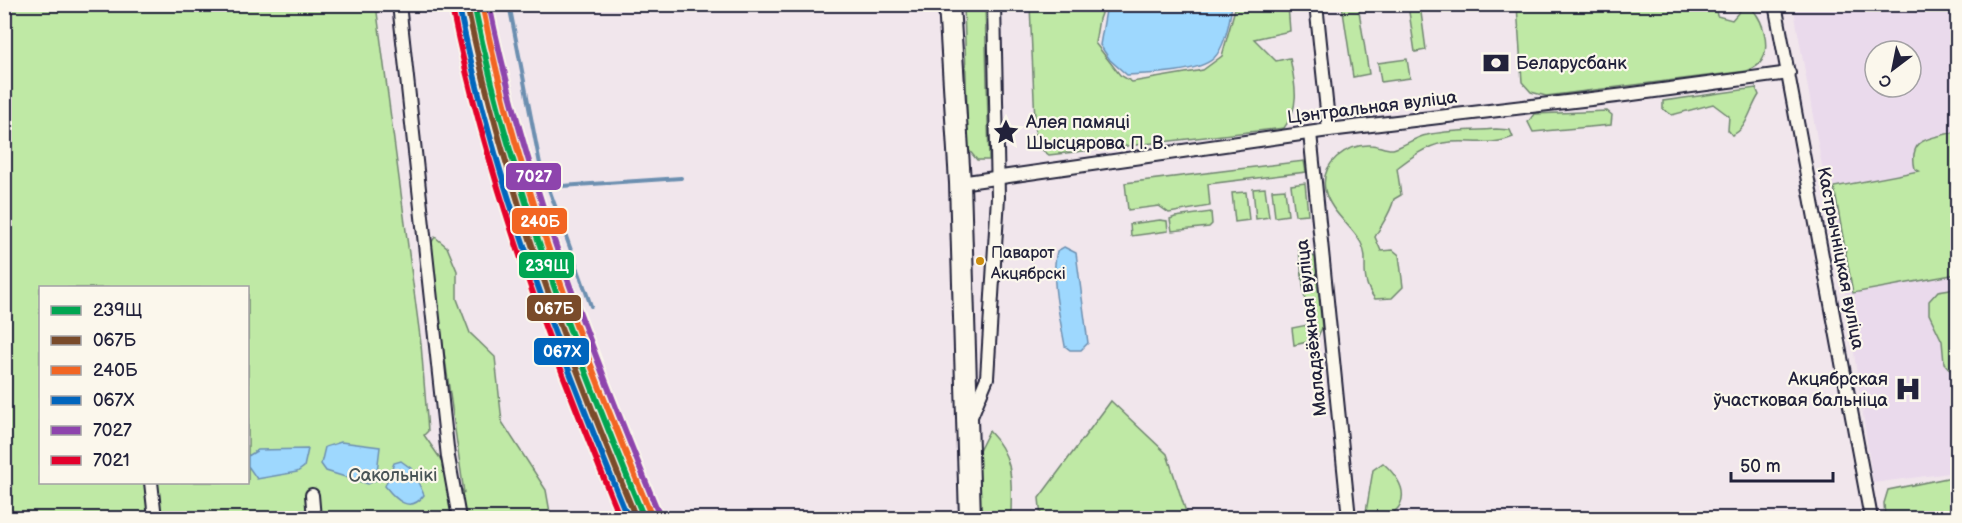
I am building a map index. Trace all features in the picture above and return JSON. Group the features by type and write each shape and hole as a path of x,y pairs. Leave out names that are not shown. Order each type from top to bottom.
{"main road":[{"path":"949,4 960,183 970,519"}],"street":[{"path":"399,4 448,457 459,519"},
{"path":"968,423 987,378 999,175 994,4"},
{"path":"1316,4 1329,130"},
{"name":"Кастрычніцкая вуліца","path":"1775,4 1871,519"},
{"name":"Цэнтральная вуліца","path":"960,183 999,175 1113,162 1329,130 1625,95 1789,72"},
{"name":"Маладзёжная вуліца","path":"1310,133 1349,519"},
{"path":"151,484 155,519"},
{"path":"312,495 314,519"}],"shaded area":[{"path":"1793,5 1957,5 1957,472 1873,483 1847,305"}],"green space":[{"name":"Сакольнікі","path":"4,5 376,5 421,344 428,431 424,435 464,493 429,246 435,237 447,247 457,271 457,299 470,333 495,357 502,422 546,490 551,518 5,518"},
{"path":"964,5 985,5 989,160 977,160 968,149"},
{"path":"1030,5 1104,5 1095,43 1120,75 1132,82 1203,70 1222,56 1236,5 1288,5 1290,31 1254,39 1276,61 1290,58 1295,94 1293,111 1284,128 1049,155 1036,145"},
{"path":"1342,5 1358,5 1369,74 1353,77"},
{"path":"1408,5 1420,5 1426,50 1415,52"},
{"path":"1517,5 1715,5 1717,16 1732,20 1745,5 1751,8 1761,22 1766,49 1760,63 1747,71 1546,96 1531,92 1522,82"},
{"path":"1407,59 1410,78 1381,82 1378,63"},
{"path":"1756,88 1759,95 1748,118 1732,135 1728,130 1729,116 1713,104 1672,115 1663,109 1663,101"},
{"path":"1607,111 1612,115 1611,125 1533,132 1528,122 1534,114"},
{"path":"1496,129 1510,130 1513,137 1496,142 1443,143 1418,153 1397,168 1401,195 1394,199 1375,237 1381,251 1393,250 1399,255 1403,287 1392,298 1375,299 1365,276 1365,256 1361,243 1331,205 1325,190 1327,171 1331,164 1344,152 1362,146 1374,145 1393,149 1427,135"},
{"path":"1957,131 1957,274 1853,293 1834,187 1919,171 1915,169 1914,158 1915,149 1919,144 1932,137"},
{"path":"1304,161 1306,172 1208,184 1210,206 1169,213 1159,206 1128,210 1125,183"},
{"path":"1305,183 1308,214 1295,215 1291,185"},
{"path":"1265,188 1269,217 1256,219 1253,189"},
{"path":"1285,189 1288,215 1275,217 1272,190"},
{"path":"1246,192 1249,220 1235,222 1232,193"},
{"path":"1211,212 1212,224 1209,227 1172,231 1170,219"},
{"path":"1167,221 1168,231 1131,236 1130,224"},
{"path":"1299,251 1315,257 1322,328 1316,340 1294,345 1292,328 1308,325"},
{"path":"1957,288 1957,315 1952,323 1957,326 1957,371 1952,372 1944,363 1942,341 1929,314 1929,301 1938,291"},
{"path":"1111,401 1167,454 1188,518 1041,518 1039,498"},
{"path":"989,431 998,441 1008,461 1011,482 1011,518 980,518 979,451"},
{"path":"1383,463 1399,482 1402,499 1398,509 1386,518 1365,518 1373,470"},
{"path":"1957,476 1957,518 1885,518 1884,503 1888,490"}],"water":[{"path":"1107,4 1232,5 1221,47 1214,58 1207,63 1173,72 1127,75 1110,60 1100,45"},
{"path":"1064,247 1076,253 1088,343 1081,350 1070,350 1065,346 1058,311 1055,262 1057,251"},
{"path":"341,442 380,447 376,480 368,484 326,471 321,464 325,447"},
{"path":"308,449 304,467 297,472 257,479 249,467 249,455 258,450"},
{"path":"401,461 412,469 424,495 414,504 398,500 385,486 394,463"}],"waterway":[{"path":"509,4 540,164 591,306"},
{"path":"547,187 681,178"}],"transit line":[{"name":"239Щ","path":"474,4 489,71 525,201 569,329 644,518"},
{"name":"240Б","path":"482,4 513,135 554,264 600,390 651,515"},
{"name":"7027","path":"489,4 504,70 540,199 584,325 658,512"},
{"name":"067Б","path":"467,5 499,137 539,266 636,518"},
{"name":"067Х","path":"459,7 491,138 531,267 628,518"},
{"name":"7021","path":"452,8 484,139 524,268 546,331 620,518"}],"place":[{"name":"Беларусбанк","path":"1496,63"},
{"name":"Алея памяці Шысцярова П. В.","path":"1006,132"},
{"name":"Паварот Акцябрскі","path":"980,261"},
{"name":"Акцябрская ўчастковая бальніца","path":"1908,389"}]}
